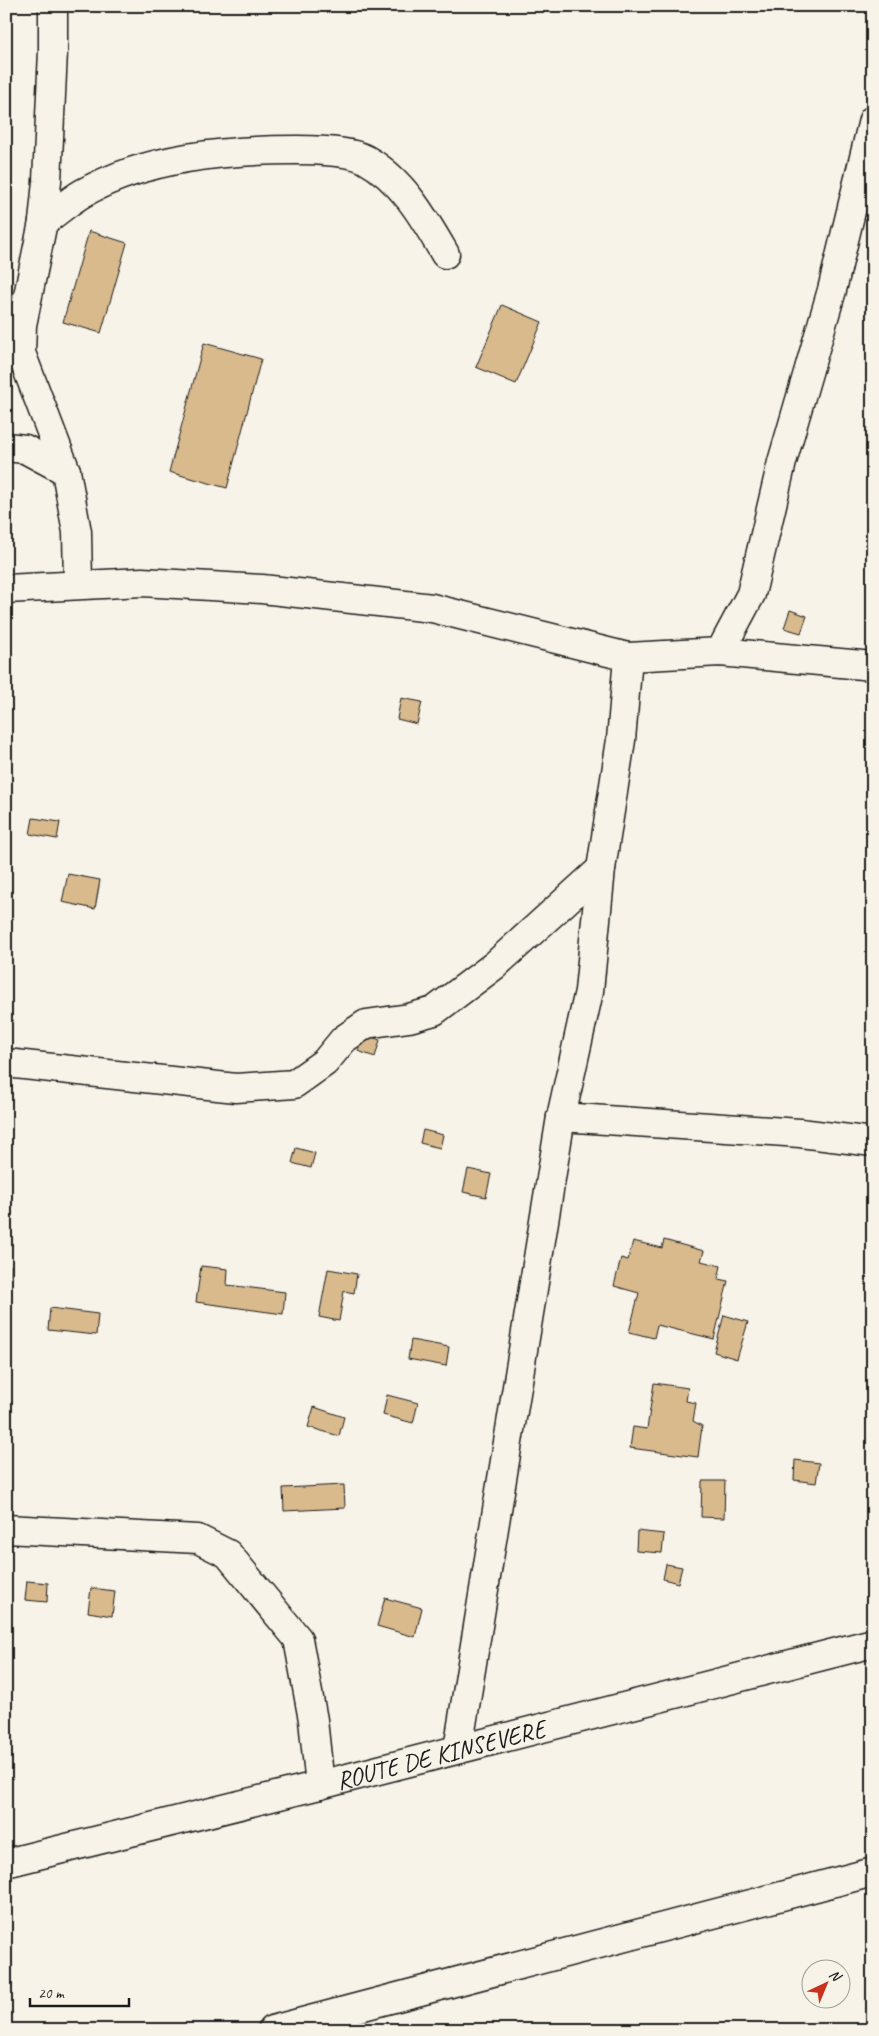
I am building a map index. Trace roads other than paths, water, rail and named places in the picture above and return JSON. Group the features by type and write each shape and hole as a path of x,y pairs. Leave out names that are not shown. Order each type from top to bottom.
{"street":[{"path":"52,6 53,60 43,222 22,325 21,354 66,471 77,532 78,584"},
{"path":"720,652 751,594 782,462 832,290 872,126"},
{"path":"43,222 82,193 125,174 188,157 261,150 320,150 364,158 393,181 415,203 445,254"},
{"path":"6,447 24,449 66,471"},
{"path":"6,589 142,582 262,589 432,608 628,657 720,652 873,666"},
{"path":"458,1750 561,1117 589,991 601,869 621,740 628,657"},
{"path":"6,1064 236,1088 294,1084 325,1062 344,1039 366,1024 408,1018 434,1011 495,965 601,869"},
{"path":"561,1117 800,1133 873,1142"},
{"path":"6,1529 198,1538 228,1554 298,1639 313,1720 320,1786"},
{"name":"ROUTE DE KINSEVERE","path":"6,1863 320,1786 873,1643"},
{"path":"272,2030 873,1872"}]}
